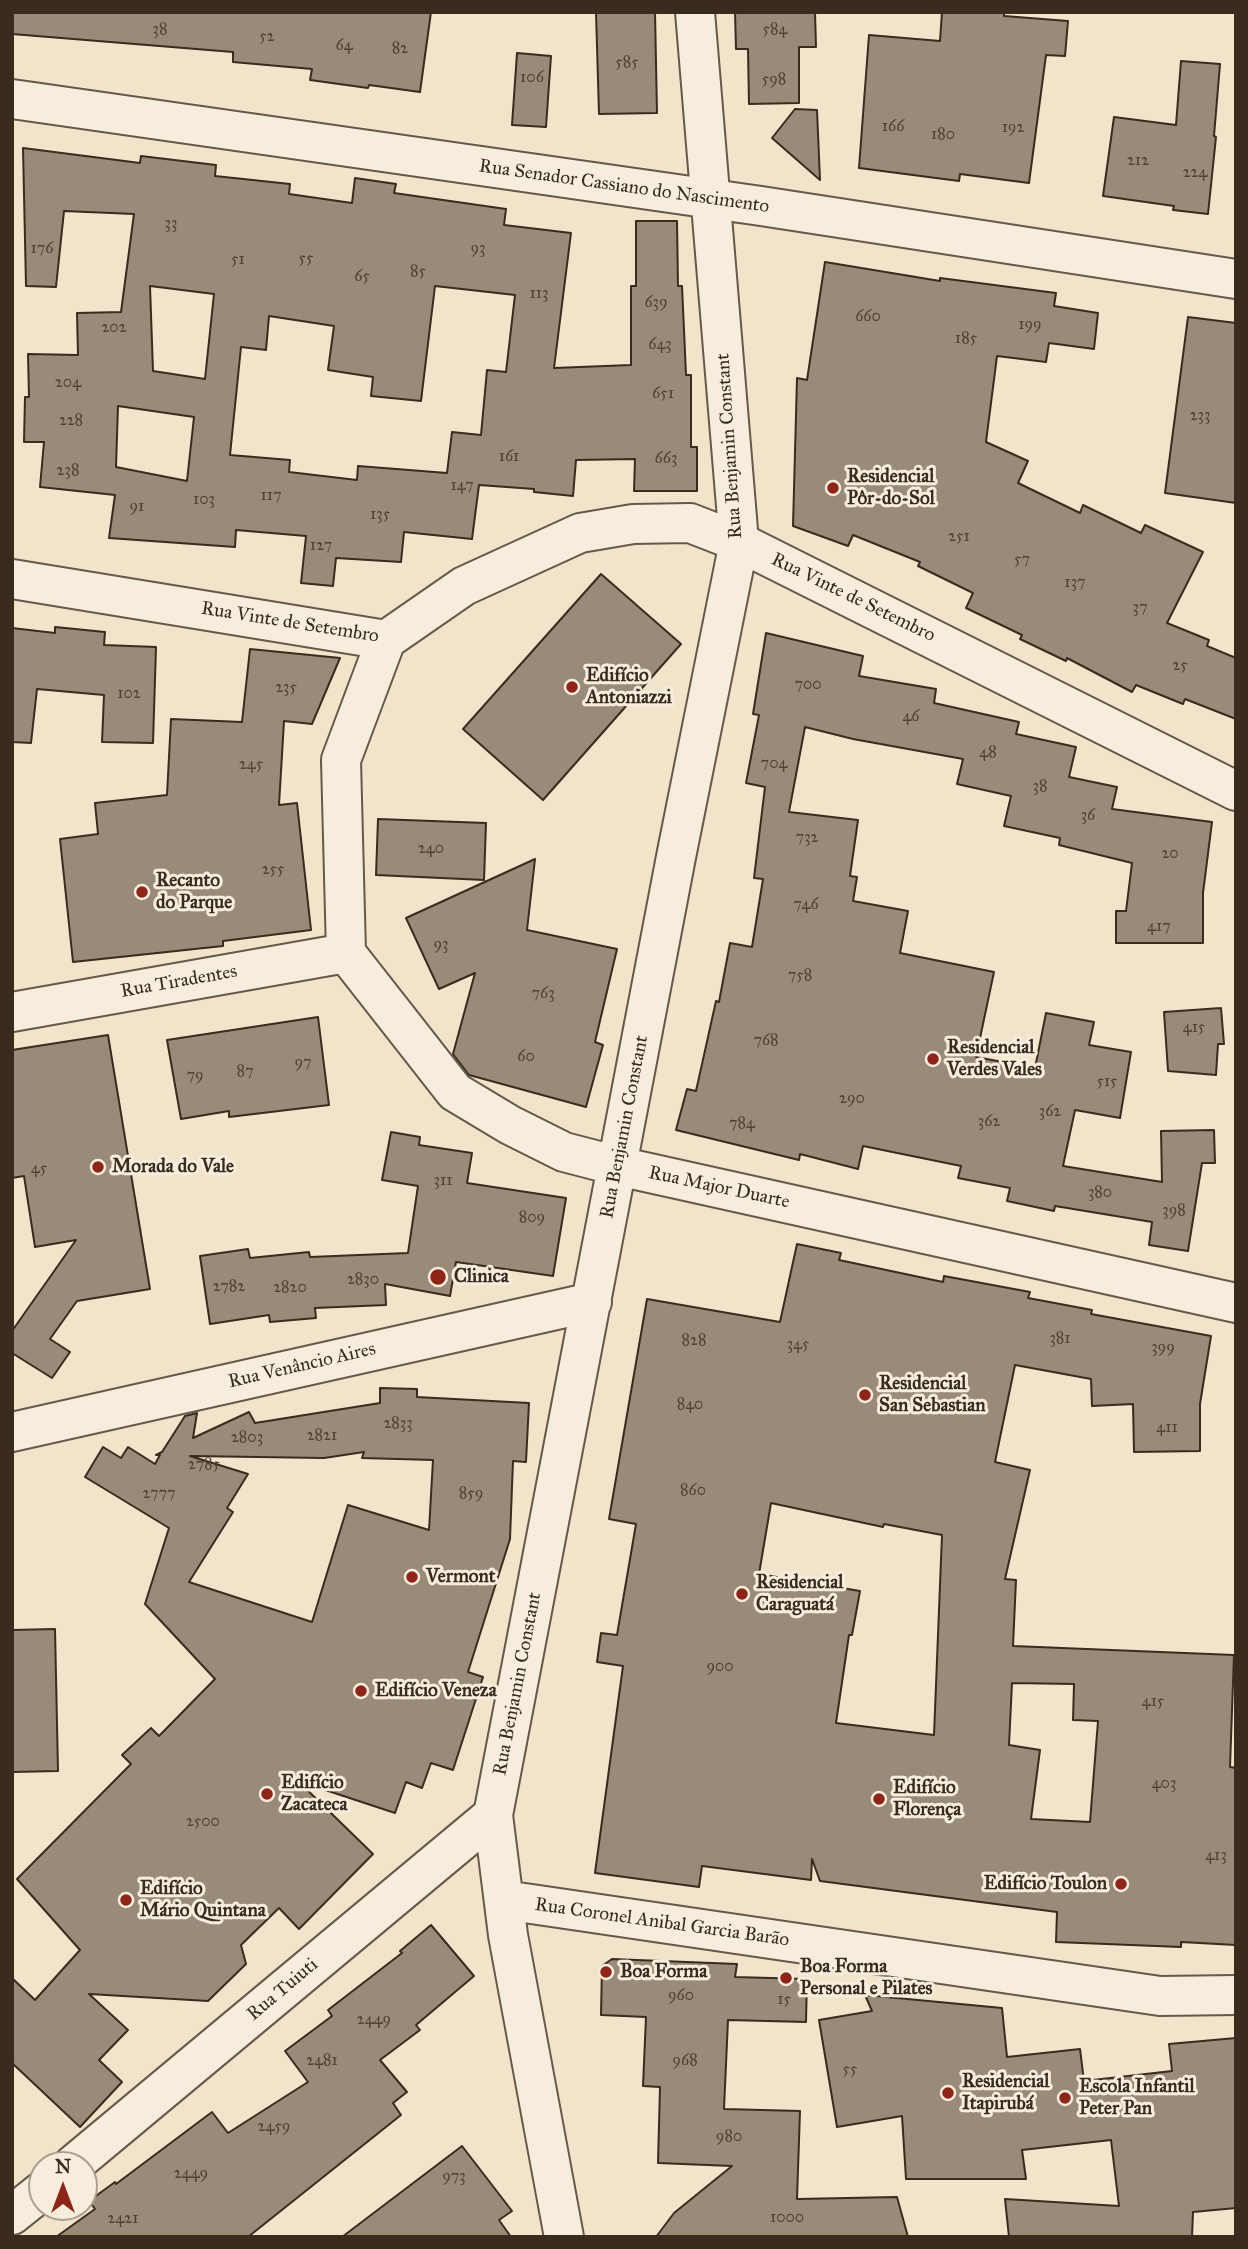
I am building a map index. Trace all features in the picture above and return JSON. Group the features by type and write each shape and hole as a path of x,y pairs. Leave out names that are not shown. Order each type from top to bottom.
{"street":[{"name":"Rua Benjamin Constant","path":"564,2237 504,1900 493,1815 739,542 695,12"},
{"name":"Rua Senador Cassiano do Nascimento","path":"12,99 1236,279"},
{"name":"Rua Vinte de Setembro","path":"12,579 386,640 464,586 580,533 633,524 690,523 739,542 1236,791"},
{"path":"346,953 341,760 386,640"},
{"name":"Rua Major Duarte","path":"346,953 455,1092 510,1125 564,1152 1236,1303"},
{"name":"Rua Tiradentes","path":"12,1012 346,953"},
{"name":"Rua Venâncio Aires","path":"12,1432 592,1302"},
{"name":"Rua Tuiuti","path":"90,2151 493,1815"},
{"name":"Rua Coronel Anibal Garcia Barão","path":"504,1900 1160,1996 1236,1995"},
{"path":"12,2215 28,2202"}],"building":[{"path":"12,12 431,12 420,92 310,80 312,69 233,62 233,52 12,34"},
{"path":"596,12 655,12 657,113 599,114"},
{"path":"735,12 815,12 816,47 799,47 799,103 749,104 748,49 736,49"},
{"path":"942,12 1004,12 1004,16 1068,21 1065,56 1046,55 1029,183 960,174 959,181 859,168 869,35 940,41"},
{"path":"517,53 551,56 546,127 512,125"},
{"path":"1181,61 1220,64 1208,214 1173,210 1174,206 1103,196 1114,117 1176,125"},
{"path":"795,109 817,110 820,180 772,138"},
{"path":"23,148 140,163 141,156 216,165 215,176 290,184 289,194 352,203 355,178 396,184 394,193 506,209 504,225 571,233 554,368 631,365 631,286 636,286 636,221 677,221 678,286 682,286 686,375 691,375 691,447 697,447 697,491 634,491 635,459 576,460 573,496 534,492 534,489 479,485 472,539 404,532 401,562 336,558 333,586 301,583 306,536 236,530 235,547 109,538 115,495 40,487 44,442 24,442 25,397 29,397 28,354 78,355 77,313 121,312 134,214 64,211 56,287 26,286","holes":["150,286 214,294 205,379 153,371","435,286 515,295 506,372 487,370 481,435 452,432 447,473 358,466 357,480 289,472 290,460 230,455 241,347 266,350 269,316 334,326 328,370 373,377 371,396 421,401","118,406 194,417 187,481 116,467"]},
{"path":"825,262 940,281 940,278 1056,293 1054,306 1098,313 1094,349 1049,343 1046,362 997,356 986,442 1028,461 1018,483 1080,513 1083,505 1141,533 1145,525 1203,552 1167,623 1209,640 1207,646 1236,658 1236,719 1185,699 1183,704 1136,685 1132,692 1067,658 1066,661 1020,639 1022,635 966,608 973,593 918,566 920,562 853,535 848,546 793,526 797,378 807,380"},
{"path":"1188,317 1236,323 1236,503 1165,493"},
{"name":"Edifício Antoniazzi","path":"601,574 681,644 543,800 463,729"},
{"path":"55,627 105,632 104,645 156,647 153,743 102,742 104,695 37,689 31,743 12,742 12,628 55,633"},
{"path":"766,633 863,656 859,676 936,689 934,703 1019,722 1016,734 1076,747 1069,777 1117,787 1112,809 1212,822 1203,893 1203,943 1116,943 1116,911 1126,911 1132,863 1059,845 1060,838 1004,826 1011,796 957,784 963,759 853,739 805,727 789,812 858,820 850,876 857,877 853,901 908,911 900,953 994,972 976,1057 1035,1068 1046,1013 1094,1022 1089,1045 1131,1052 1120,1118 1075,1110 1063,1166 1162,1182 1161,1131 1214,1130 1215,1163 1202,1163 1188,1251 1149,1245 1152,1222 1055,1206 1054,1211 1007,1201 1010,1188 958,1178 961,1166 863,1146 858,1169 800,1154 799,1160 676,1130 687,1089 696,1091 716,1001 719,1002 730,943 752,947 763,879 754,878 765,787 746,783 759,715 753,714"},
{"path":"250,649 340,658 312,724 284,721 279,805 297,803 311,930 223,941 223,946 73,962 60,839 98,834 95,803 167,795 171,719 242,722"},
{"path":"378,819 486,823 484,880 376,875"},
{"path":"535,859 527,930 617,949 595,1042 603,1045 586,1107 469,1075 453,1054 475,973 439,989 406,918"},
{"path":"1221,1008 1224,1044 1218,1044 1216,1075 1168,1071 1164,1012"},
{"path":"318,1017 329,1105 229,1117 229,1111 181,1119 167,1040"},
{"path":"108,1035 150,1289 77,1301 50,1339 70,1352 52,1378 12,1353 12,1331 76,1240 35,1247 24,1176 12,1178 12,1050"},
{"path":"391,1132 420,1137 419,1145 472,1153 467,1183 566,1198 553,1276 456,1262 450,1296 385,1284 386,1305 315,1308 316,1318 270,1322 269,1315 210,1324 200,1256 248,1249 250,1258 309,1252 310,1257 408,1253 418,1186 382,1180"},
{"path":"797,1244 841,1253 839,1260 943,1282 944,1276 1030,1292 1028,1298 1092,1310 1091,1314 1211,1336 1200,1404 1200,1451 1134,1452 1133,1404 1092,1406 1091,1379 1015,1365 995,1462 1030,1470 1005,1579 1016,1580 1013,1646 1234,1655 1230,1767 1236,1768 1236,1945 1181,1942 1181,1947 1056,1942 1057,1912 820,1881 812,1859 811,1880 702,1866 699,1887 595,1873 623,1666 597,1662 601,1633 617,1635 636,1524 609,1519 647,1299 780,1322","holes":["771,1503 883,1527 884,1524 942,1535 934,1735 836,1723 849,1635 852,1635 860,1591 759,1574","1012,1683 1074,1684 1073,1720 1098,1721 1090,1822 1031,1819 1040,1750 1009,1745"]},
{"path":"380,1388 417,1389 417,1397 529,1403 526,1462 513,1461 510,1539 468,1672 483,1677 453,1770 431,1763 422,1788 406,1782 395,1813 298,1781 373,1854 299,1929 279,1908 241,1945 246,1964 208,2001 89,1994 128,2030 99,2060 122,2082 80,2127 12,2063 12,1978 35,2000 80,1950 17,1879 131,1764 122,1755 151,1728 159,1736 215,1679 145,1604 169,1528 85,1477 103,1447 121,1458 128,1447 155,1464 160,1455 156,1455 162,1452 185,1416 197,1413 193,1438 249,1412 255,1423 380,1403","holes":["364,1452 362,1458 433,1460 429,1530 348,1505 312,1622 189,1582 233,1512 227,1508 248,1474 190,1456 324,1458"]},
{"path":"55,1629 58,1771 12,1772 12,1630"},
{"path":"431,1925 474,1976 416,2025 420,2030 380,2060 407,2092 393,2103 401,2115 248,2237 56,2237 78,2221 98,2221 98,2194 212,2112 228,2133 308,2082 285,2051 332,2016 328,2010 402,1953 400,1951"},
{"path":"612,1959 737,1964 735,1977 807,1979 806,2022 728,2020 724,2109 800,2111 797,2199 897,2197 908,2237 656,2237 674,2213 732,2166 658,2163 660,2087 643,2086 646,2017 601,2015 602,1966"},
{"path":"865,1995 1002,2008 1007,2057 1080,2049 1084,2081 1172,2071 1169,2044 1236,2038 1236,2208 1193,2212 1192,2237 1009,2237 1005,2199 1119,2206 1111,2140 1022,2150 1026,2179 906,2179 902,2116 837,2127 819,2020 872,2011"},
{"path":"462,2146 512,2211 499,2220 511,2237 342,2237"}],"place":[{"name":"Residencial Pôr-do-Sol","path":"833,488"},
{"name":"Edifício Antoniazzi","path":"572,687"},
{"name":"Recanto do Parque","path":"142,892"},
{"name":"Residencial Verdes Vales","path":"933,1059"},
{"name":"Morada do Vale","path":"98,1167"},
{"name":"Clinica","path":"438,1277"},
{"name":"Residencial San Sebastian","path":"865,1395"},
{"name":"Vermont","path":"412,1577"},
{"name":"Residencial Caraguatá","path":"742,1594"},
{"name":"Edifício Veneza","path":"361,1691"},
{"name":"Edifício Zacateca","path":"267,1794"},
{"name":"Edifício Florença","path":"879,1799"},
{"name":"Edifício Toulon","path":"1121,1884"},
{"name":"Edifício Mário Quintana","path":"126,1900"},
{"name":"Boa Forma","path":"606,1972"},
{"name":"Boa Forma Personal e Pilates","path":"786,1978"},
{"name":"Residencial Itapirubá","path":"948,2093"},
{"name":"Escola Infantil Peter Pan","path":"1065,2098"}]}
